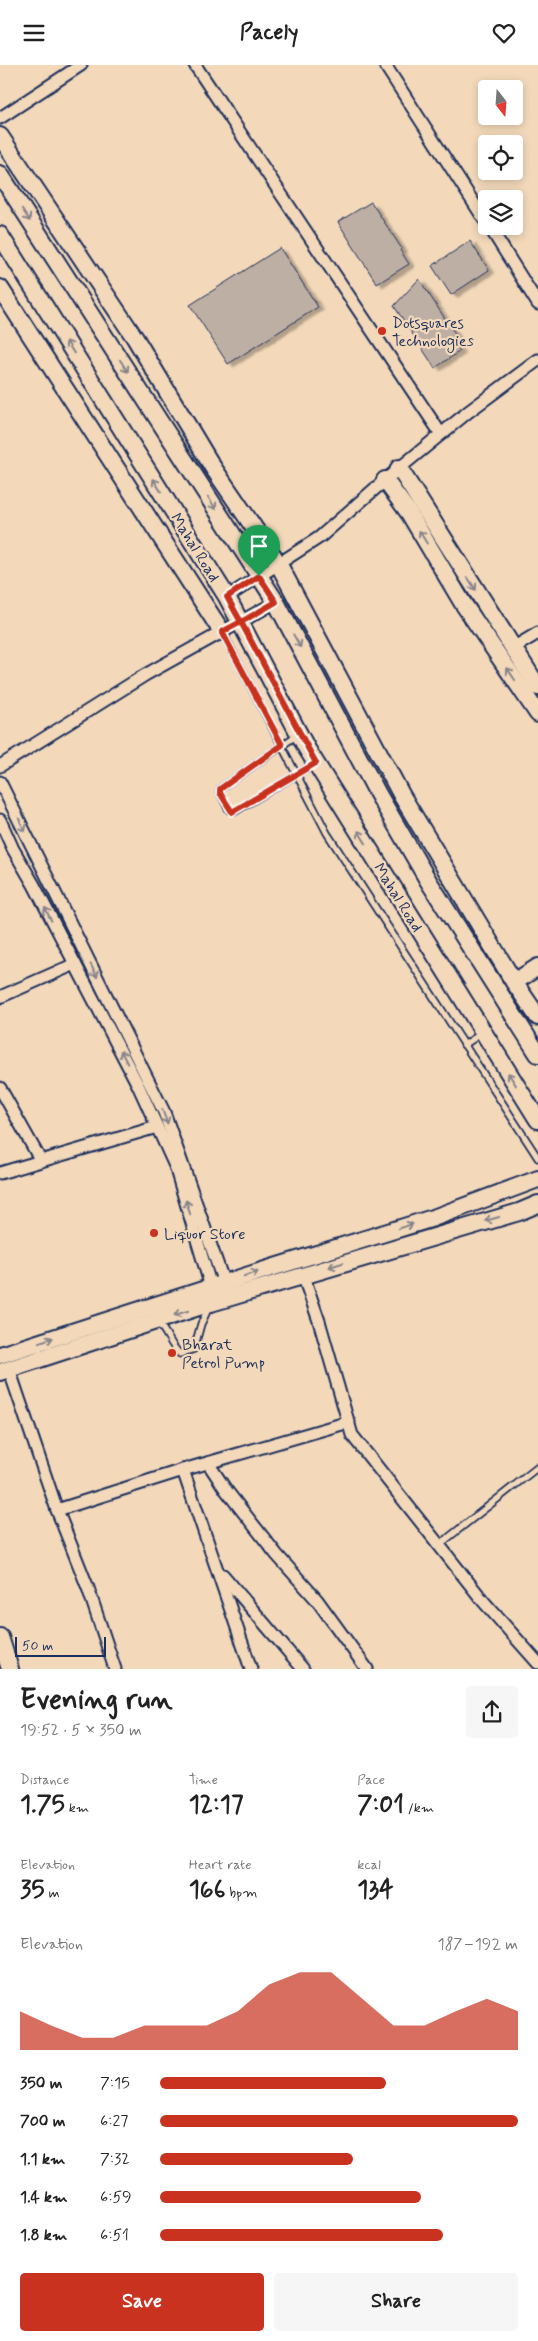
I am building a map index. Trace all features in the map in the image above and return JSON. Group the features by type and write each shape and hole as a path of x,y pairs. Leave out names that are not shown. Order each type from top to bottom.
{"main road":[{"path":"0,136 134,338 212,467 278,563 402,796 514,981 538,1017"},
{"name":"Mahal Road","path":"0,174 276,602 378,794 444,905 538,1054"},
{"name":"Mahal Road","path":"0,235 227,597 316,763 538,1120"},
{"path":"0,288 222,632"},
{"path":"400,468 538,687"},
{"path":"385,480 409,513 462,603 538,714"},
{"path":"444,905 462,894"},
{"path":"514,981 538,967"},
{"path":"3,1358 216,1291 433,1218 538,1179"},
{"path":"3,1358 156,1321 216,1291 303,1275 519,1211 538,1203"},
{"path":"0,1637 10,1669"}],"street":[{"path":"0,118 81,65"},
{"path":"195,65 441,434"},
{"path":"385,65 478,210"},
{"path":"495,235 538,304"},
{"path":"227,597 320,537 441,434 538,361"},
{"path":"0,766 145,675 276,602"},
{"path":"513,648 538,633"},
{"path":"0,782 164,1112 216,1291"},
{"path":"0,820 12,849 34,885 130,1070 175,1166 216,1291"},
{"path":"0,997 74,964"},
{"path":"0,1088 40,1161"},
{"path":"0,1173 157,1127"},
{"path":"303,1275 352,1435 484,1602 538,1663"},
{"path":"3,1358 57,1510 88,1588 115,1669"},
{"path":"57,1510 183,1470 349,1422"},
{"path":"208,1463 226,1490 277,1555 317,1600 367,1669"},
{"path":"183,1470 220,1572 251,1669"},
{"path":"220,1572 303,1669"}],"lane":[{"path":"222,632 328,833 538,1158"},
{"path":"299,734 223,786 220,793 232,812 316,763"},
{"path":"464,1045 484,1032"},
{"path":"156,1321 166,1332 176,1351 180,1354 194,1349 201,1323 216,1291"},
{"path":"439,1545 538,1467"}],"building":[{"path":"371,202 402,249 400,250 409,264 377,284 338,222"},
{"path":"470,241 489,270 451,295 432,266"},
{"path":"280,248 318,307 228,364 190,305"},
{"path":"419,279 457,337 453,340 460,351 435,368 394,306"}],"place":[{"name":"Dotsquares Technologies","path":"382,331"},
{"name":"Liquor Store","path":"154,1233"},
{"name":"Bharat Petrol Pump","path":"172,1353"}],"route":[{"path":"259,576 227,597 241,622 222,632 282,745 220,789 220,793 232,812 316,763 241,622 276,602 259,576"}]}
